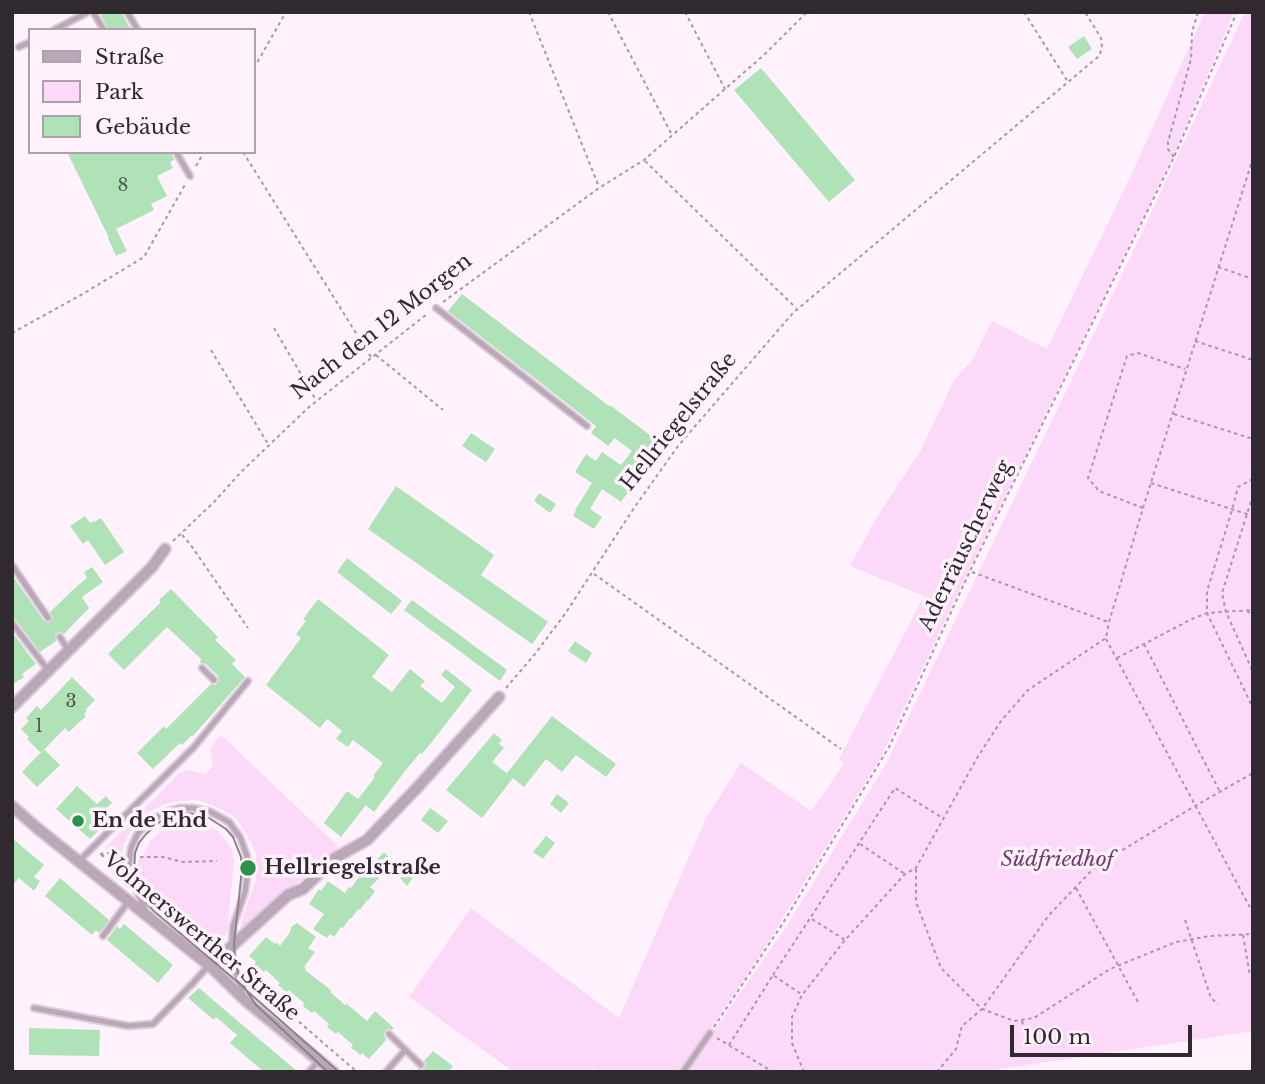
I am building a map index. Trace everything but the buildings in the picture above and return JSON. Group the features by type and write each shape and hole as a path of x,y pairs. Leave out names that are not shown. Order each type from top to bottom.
{"street":[{"path":"12,708 152,567 165,549"},
{"path":"209,965 288,895 303,889 335,858 367,840 499,696"},
{"name":"Volmerswerther Straße","path":"12,806 209,965 246,1001 332,1072"}],"lane":[{"path":"58,28 91,12 103,28"},
{"path":"127,12 137,28"},
{"path":"19,47 28,43"},
{"path":"177,154 190,176"},
{"path":"436,308 587,426"},
{"path":"12,565 48,618"},
{"path":"12,623 48,670"},
{"path":"60,637 68,650"},
{"path":"202,668 214,680"},
{"path":"79,861 194,747 248,681"},
{"path":"167,932 143,907 136,891 129,864 131,848 137,835 156,817 180,808 203,809 229,822 236,830 247,856 245,892 233,926 232,946 232,959 246,1001"},
{"path":"103,936 128,901"},
{"path":"34,1008 128,1026 153,1024 209,965"},
{"path":"683,1072 710,1033"},
{"path":"389,1034 421,1065"},
{"path":"386,1072 405,1050"},
{"path":"309,1072 319,1060"}],"path":[{"path":"256,64 286,12"},
{"path":"529,12 599,188"},
{"path":"608,12 672,136"},
{"path":"685,12 726,89"},
{"name":"Nach den 12 Morgen","path":"165,549 268,445 317,401 436,308 599,188 644,160 765,54 807,12"},
{"path":"1024,12 1068,82"},
{"name":"Hellriegelstraße","path":"499,696 535,654 593,573 678,446 797,310 1099,56 1101,38 1085,12"},
{"path":"1174,157 1170,153 1168,142 1191,59 1192,32 1198,12"},
{"name":"Aderräuscherweg","path":"710,1033 783,923 890,747 970,571 1174,157 1237,12"},
{"path":"12,333 144,257 203,154"},
{"path":"244,154 371,358"},
{"path":"1253,158 1172,413 1106,638 1253,913"},
{"path":"644,160 797,310"},
{"path":"1218,267 1253,279"},
{"path":"274,328 317,401"},
{"path":"1195,341 1253,359"},
{"path":"211,350 268,445"},
{"path":"1143,508 1099,491 1088,478 1127,356 1138,354 1186,369"},
{"path":"375,355 443,410"},
{"path":"1172,413 1253,439"},
{"path":"1253,479 1238,486 1207,591 1207,613 1253,708"},
{"path":"1151,483 1253,516"},
{"path":"1253,495 1223,593 1226,612 1253,672"},
{"path":"181,534 248,628"},
{"path":"970,571 1109,622"},
{"path":"593,573 841,749"},
{"path":"1116,658 1207,613 1253,610"},
{"path":"1246,611 1253,615"},
{"path":"804,1072 792,1043 792,1017 802,995 845,940 905,874 916,867 977,758 1001,721 1028,690 1106,638"},
{"path":"1144,644 1220,792"},
{"path":"937,1072 956,1049 962,1026 982,1009 1049,915 1096,866 1253,773"},
{"path":"729,1045 895,788 944,819"},
{"path":"859,844 905,874"},
{"path":"121,864 100,854 163,857 183,862 217,861"},
{"path":"916,867 916,902 941,968 982,1009 1014,1021 1034,1018 1110,969 1176,942 1210,936 1253,934"},
{"path":"144,887 163,907 218,953"},
{"path":"1076,887 1139,1004"},
{"path":"811,918 845,940"},
{"path":"1185,920 1211,998 1218,1004"},
{"path":"1243,934 1250,976"},
{"path":"242,973 357,1072"},
{"path":"773,975 802,995"},
{"path":"1022,1020 1025,1032"},
{"path":"710,1033 773,1072"}],"green space":[{"path":"1205,12 1234,12 1173,157 969,570 882,755 764,949 679,1072 597,1072 593,1068 590,1072 514,1072 409,997 471,908 619,1018 706,818 741,763 811,811 844,764 839,759 924,596 850,566 878,515 921,450 954,380 973,359 992,321 1047,349 1127,184"},
{"name":"Südfriedhof","path":"1245,12 1253,12 1253,1031 980,1072 685,1072 787,926 886,764 1114,292"},
{"path":"221,735 339,847 259,912 239,933 256,880 256,854 241,825 233,816 205,802 172,802 141,818 128,836 122,853 105,848 179,773 188,770 205,774 213,766 210,750"},
{"path":"183,822 201,823 211,827 232,851 234,860 227,932 225,936 210,943 165,904 139,877 137,871 139,858 143,856 150,841 164,828"}],"tram line":[{"path":"328,1072 256,1005 246,990 239,976 234,944 242,869 241,857 233,837 206,816 177,814 161,821 146,834 135,853 134,874 142,898 154,911 240,984 246,990 339,1072"}],"place":[{"name":"En de Ehd","path":"78,821"},
{"name":"Hellriegelstraße","path":"248,868"}]}
